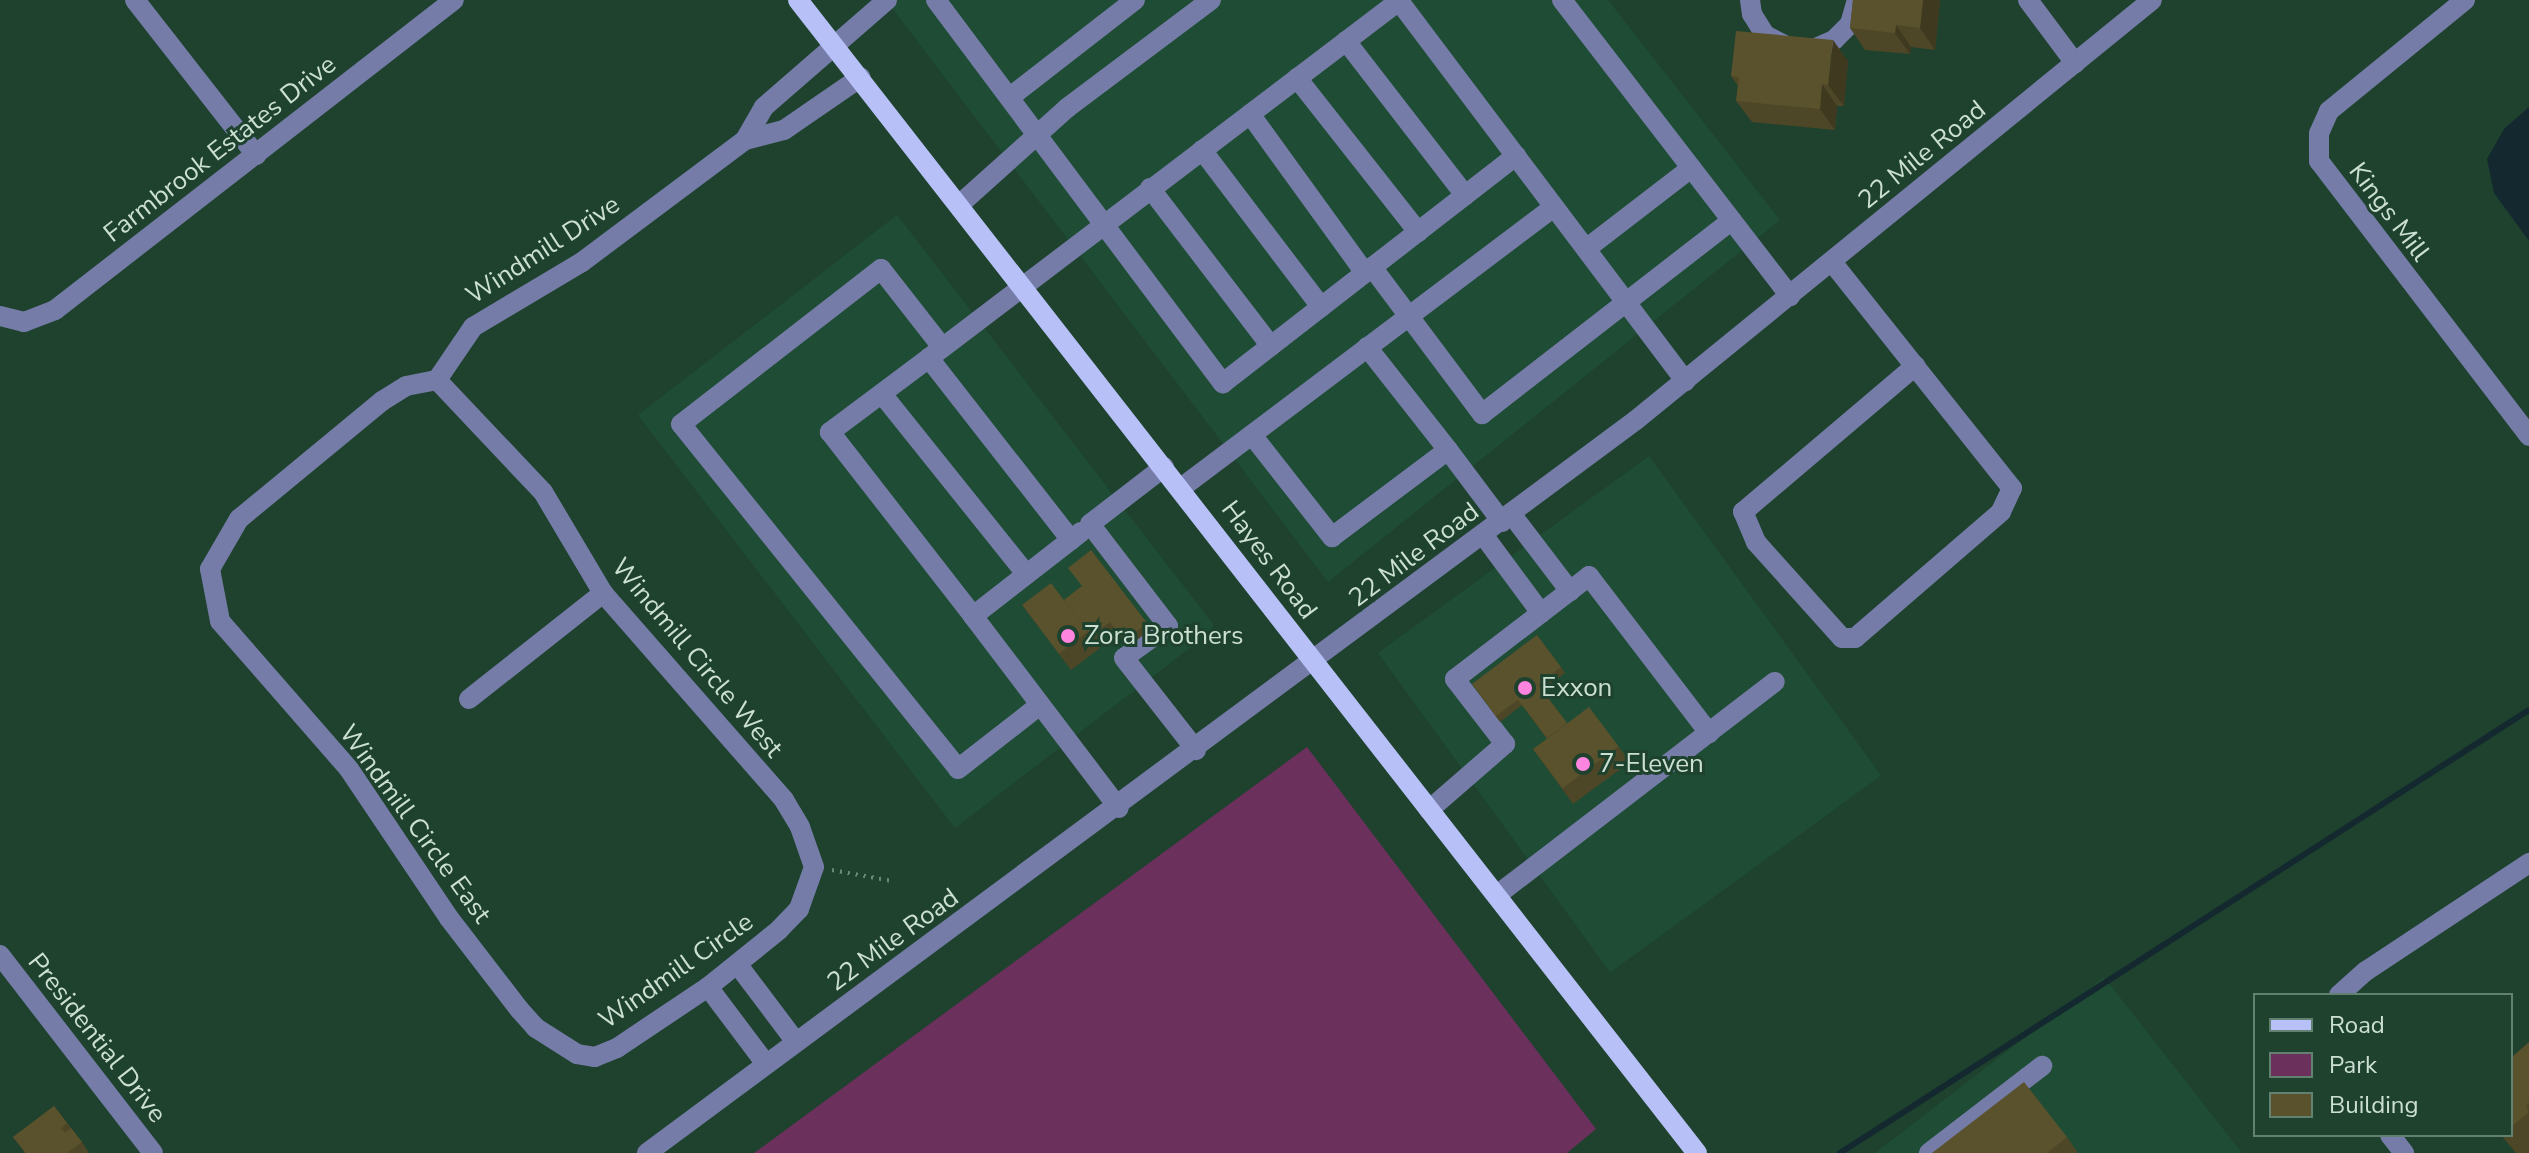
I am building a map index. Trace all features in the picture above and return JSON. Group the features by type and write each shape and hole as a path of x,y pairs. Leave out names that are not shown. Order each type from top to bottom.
{"main road":[{"name":"Hayes Road","path":"798,0 834,42 1697,1153"}],"street":[{"path":"135,0 256,155"},
{"name":"Farmbrook Estates Drive","path":"5,318 33,320 55,310 454,0"},
{"name":"Windmill Drive","path":"745,140 764,107 834,42 887,0"},
{"path":"936,0 1223,383 1516,156"},
{"path":"1010,97 1135,0"},
{"path":"959,205 1040,138 1067,108 1211,0"},
{"path":"1562,0 1790,296"},
{"path":"1750,0 1765,35 1790,48 1834,40 1850,24 1857,0"},
{"path":"2028,0 2075,63"},
{"name":"22 Mile Road","path":"647,1153 1484,536 1685,381 2152,0"},
{"name":"Kings Mill","path":"2465,0 2329,111 2319,133 2319,161 2529,436"},
{"path":"1119,808 830,432 1021,285 1399,1 1685,381"},
{"path":"1346,41 1465,195"},
{"name":"Windmill Drive","path":"437,380 473,327 582,262 745,140 784,130 861,77"},
{"path":"1297,78 1418,232"},
{"path":"1250,114 1482,414 1732,220"},
{"path":"1202,150 1321,307"},
{"path":"1586,249 1691,168"},
{"path":"1150,188 1271,346"},
{"path":"1181,488 1554,207"},
{"path":"1832,262 2006,476 2009,501 1855,638 1842,638 1756,542 1743,512 1915,366"},
{"path":"1040,705 958,769 681,424 881,269 936,353 1071,540"},
{"path":"1367,347 1448,450 1570,591"},
{"name":"Windmill Circle East","path":"437,380 406,386 382,401 239,519 210,569 220,621 349,769 449,918 519,1009 536,1028 577,1054"},
{"name":"Windmill Circle West","path":"437,380 543,492 603,593 784,800 800,827 814,867"},
{"path":"882,394 1026,574"},
{"path":"1252,435 1332,537 1448,450"},
{"path":"973,616 1164,467"},
{"path":"1090,524 1168,626 1124,658 1196,750"},
{"path":"1484,536 1541,613"},
{"path":"1429,810 1505,744 1455,679 1589,576 1709,733"},
{"path":"469,699 603,593"},
{"path":"1497,895 1775,682"},
{"path":"2341,993 2366,971 2529,863"},
{"name":"Windmill Circle","path":"577,1054 595,1057 617,1048 738,965 799,909 814,867"},
{"name":"Presidential Drive","path":"0,955 153,1153"},
{"path":"738,965 796,1042"},
{"path":"708,987 766,1064"},
{"path":"1929,1153 2042,1066"},
{"path":"2392,1137 2404,1153"}],"path":[{"path":"814,867 892,881"}],"shaded area":[{"path":"886,0 1608,0 1780,220 1328,582"},
{"path":"897,215 1213,624 1212,631 955,828 638,415"},
{"path":"1649,456 1881,776 1610,972 1378,653"},
{"path":"2104,977 2242,1153 1875,1153"}],"green space":[{"path":"1307,747 1596,1129 1567,1153 754,1153"}],"water":[{"path":"2529,107 2529,241 2494,193 2487,159 2504,129"}],"building":[{"path":"1853,0 1923,0 1920,28 1896,25 1895,33 1850,28"},
{"path":"1736,31 1833,40 1828,85 1822,84 1820,109 1736,101 1739,77 1731,76"},
{"path":"1091,550 1147,623 1124,641 1110,622 1091,636 1064,600 1082,586 1068,568"},
{"path":"1051,583 1088,632 1059,653 1022,605"},
{"path":"1537,635 1561,667 1538,685 1567,723 1547,738 1518,700 1496,716 1472,684"},
{"path":"1589,707 1618,746 1563,788 1533,749"},
{"path":"2529,1042 2529,1103 2526,1106 2529,1112 2513,1125 2513,1056"},
{"path":"2024,1082 2067,1137 2047,1153 1932,1153"},
{"path":"54,1106 67,1123 61,1128 65,1133 71,1128 82,1142 67,1153 26,1153 13,1137"}],"waterway":[{"path":"1840,1153 2529,710"}],"place":[{"name":"Zora Brothers","path":"1068,636"},
{"name":"Exxon","path":"1525,688"},
{"name":"7-Eleven","path":"1583,764"}]}
